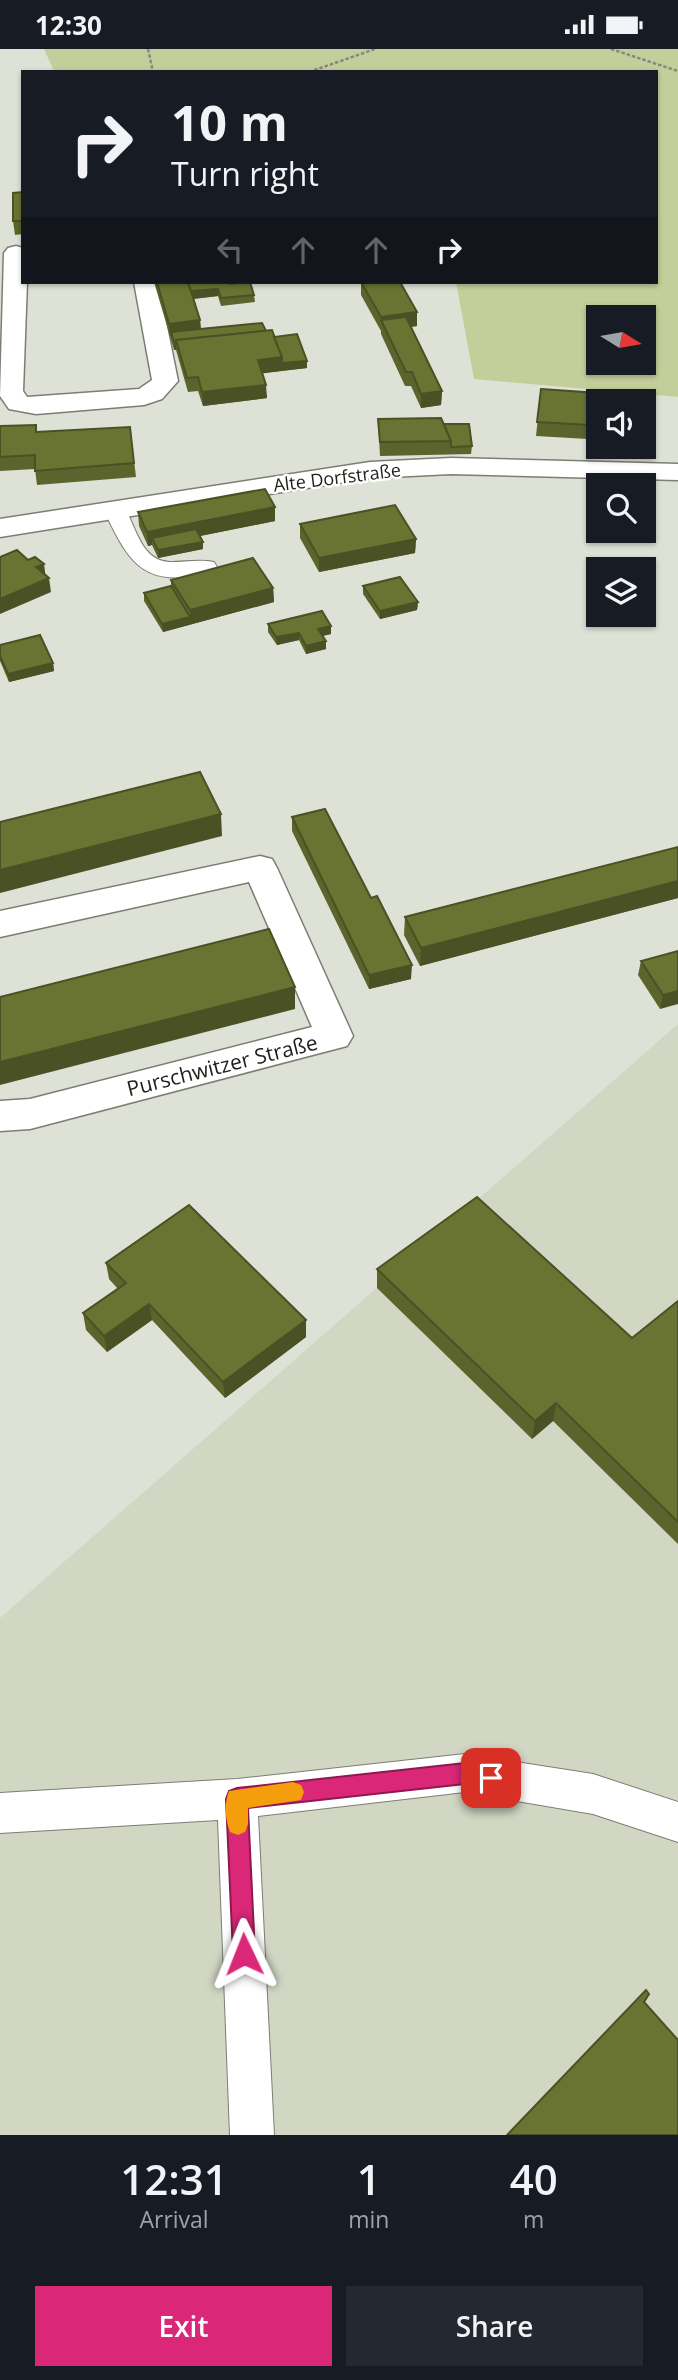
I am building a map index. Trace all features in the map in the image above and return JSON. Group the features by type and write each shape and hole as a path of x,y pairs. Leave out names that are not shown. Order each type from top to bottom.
{"street":[{"path":"13,253 10,391 18,403 36,406 144,397 159,387 165,381 146,284"},
{"name":"Alte Dorfstraße","path":"0,528 370,470 464,466 678,472"},
{"name":"Purschwitzer Straße","path":"0,924 260,868 334,1036 30,1114 0,1116"}],"lane":[{"path":"115,510 137,557 150,566 172,570 206,567"},
{"path":"0,1813 237,1799 465,1773 593,1794 678,1822"},
{"path":"237,1799 252,2135"}],"path":[{"path":"148,49 153,70"},
{"path":"315,70 375,49"},
{"path":"611,49 678,71"}],"shaded area":[{"path":"678,1024 678,2135 0,2135 0,1618"}],"green space":[{"path":"44,49 678,49 678,397 656,395 656,389 587,389 474,379 456,284 658,284 658,70 55,70"}],"building":[{"path":"21,192 21,221 13,221 13,193"},
{"path":"158,284 189,284 200,320 169,324"},
{"path":"189,284 251,284 254,295 221,298 218,289 191,291"},
{"path":"362,284 401,284 417,312 381,317"},
{"path":"406,317 442,391 421,394 412,372 406,372 381,320"},
{"path":"262,323 266,331 176,342 171,332"},
{"path":"272,330 282,357 258,360 266,385 202,392 198,377 187,378 176,340"},
{"path":"297,334 307,361 282,363 274,337"},
{"path":"541,389 586,392 586,425 537,422"},
{"path":"441,418 451,441 380,442 378,419"},
{"path":"444,424 469,424 472,446 451,447"},
{"path":"36,425 36,432 130,427 134,463 35,471 35,455 0,457 0,426"},
{"path":"265,489 275,507 147,532 138,512"},
{"path":"395,505 416,539 319,558 300,524"},
{"path":"196,529 203,542 158,550 152,538"},
{"path":"17,550 28,560 35,557 44,564 36,567 49,578 0,599 0,557"},
{"path":"253,558 273,588 190,610 171,580"},
{"path":"400,577 418,602 380,611 363,586"},
{"path":"171,586 190,617 162,624 144,593"},
{"path":"322,611 331,626 318,629 326,641 306,646 299,633 276,637 268,624"},
{"path":"40,635 53,663 8,674 0,656 0,645"},
{"path":"200,772 221,814 0,870 0,822"},
{"path":"325,809 371,898 377,896 412,965 369,975 292,817"},
{"path":"678,847 678,881 421,948 405,917"},
{"path":"269,929 295,987 0,1062 0,997"},
{"path":"678,951 678,991 663,995 641,961"},
{"path":"477,1197 632,1338 678,1301 678,1522 556,1403 535,1421 377,1269"},
{"path":"189,1205 306,1320 223,1382 149,1304 104,1336 83,1313 126,1283 106,1263"},
{"path":"646,1990 649,1994 644,2002 678,2040 678,2135 507,2135"}],"slow traffic":[{"path":"238,1824 237,1799 293,1792"}],"route":[{"path":"244,1954 237,1799 465,1773 491,1778"}]}
